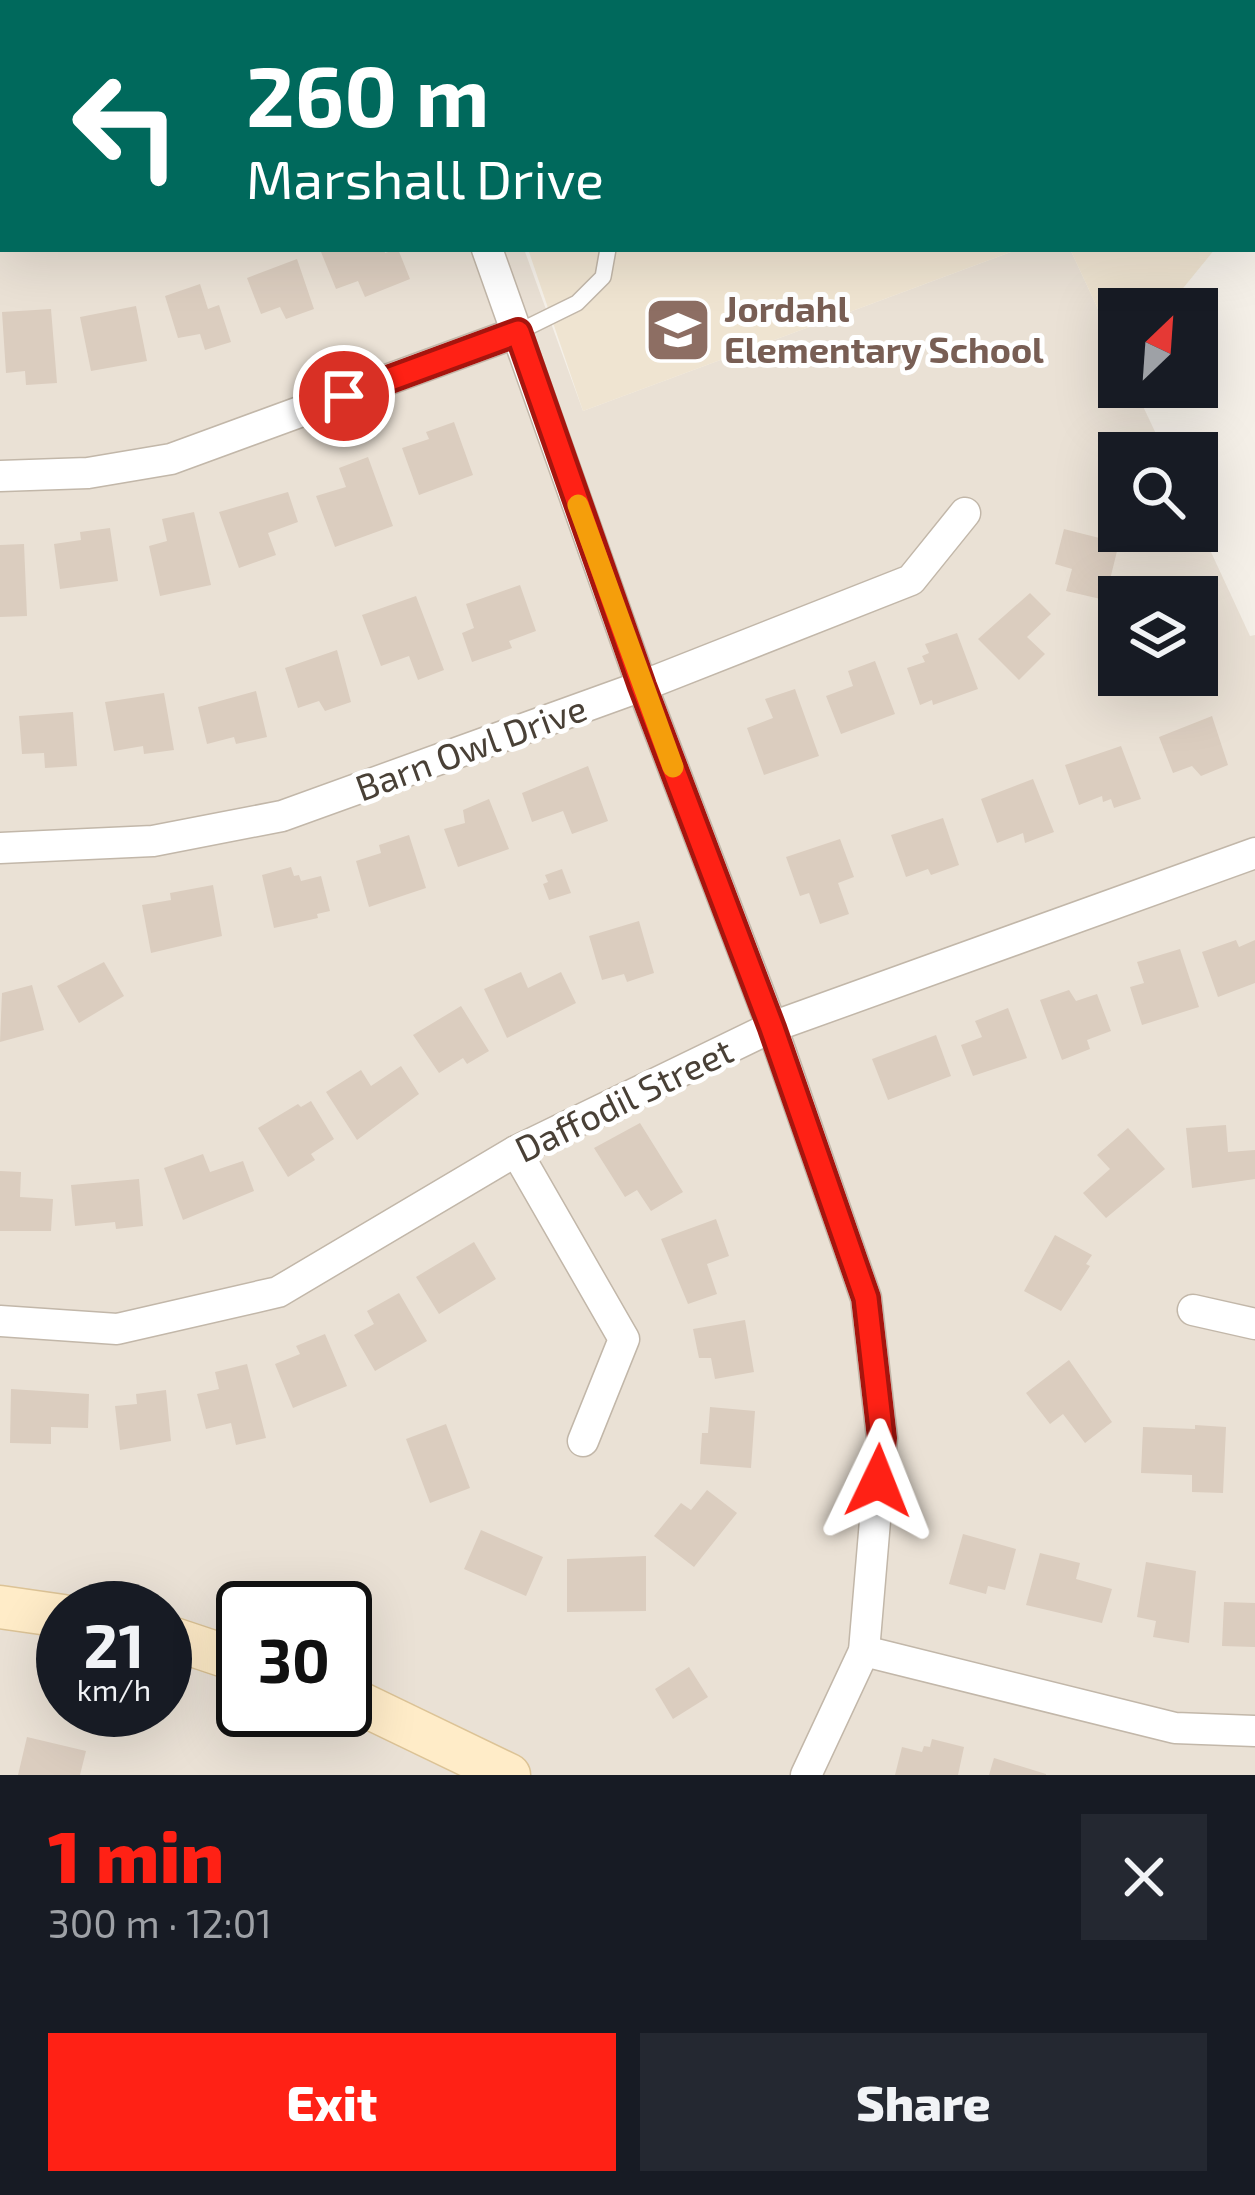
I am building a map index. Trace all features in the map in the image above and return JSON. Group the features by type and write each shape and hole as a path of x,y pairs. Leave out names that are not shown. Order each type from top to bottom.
{"main road":[{"path":"0,1607 36,1612"},
{"path":"372,1709 509,1775"}],"street":[{"path":"488,252 866,1298 882,1438 864,1652 806,1775"},
{"path":"0,476 88,472 171,459 518,332"},
{"name":"Barn Owl Drive","path":"0,848 153,841 282,816 642,686 911,580 965,513"},
{"name":"Daffodil Street","path":"0,1321 117,1329 278,1292 516,1151 772,1028 1255,853"},
{"path":"516,1151 624,1340 583,1441"},
{"path":"1193,1310 1255,1324"},
{"path":"864,1652 1175,1728 1255,1731"}],"lane":[{"path":"518,332 577,303 603,277 607,252"}],"shaded area":[{"path":"0,252 525,252 583,411 1011,252 1071,252 1098,309 1098,408 1144,408 1155,432 1098,432 1098,552 1211,552 1250,636 1255,635 1255,1775 0,1775"},
{"name":"Jordahl Elementary School","path":"529,252 1011,252 583,411"},
{"name":"Jordahl Elementary School","path":"1071,252 1213,252 1183,288 1098,288 1098,309"}],"building":[{"path":"321,252 399,252 410,279 365,297 358,281 336,289"},
{"path":"297,259 314,309 286,319 280,307 261,314 247,278"},
{"path":"200,284 208,309 219,305 231,342 205,350 200,334 178,338 165,296"},
{"path":"136,306 147,361 91,371 80,317"},
{"path":"51,309 57,383 26,385 25,371 6,373 2,312"},
{"path":"454,422 473,475 419,495 402,448 429,439 426,432"},
{"path":"368,457 393,526 335,547 316,496 346,487 339,468"},
{"path":"288,492 298,522 268,533 276,555 239,568 219,512"},
{"path":"194,512 211,585 160,596 149,546 167,541 162,519"},
{"path":"110,528 118,581 60,589 54,544 81,540 80,532"},
{"path":"1064,529 1098,538 1098,552 1117,552 1111,576 1098,576 1098,598 1066,591 1072,569 1055,564"},
{"path":"24,544 27,616 0,617 0,545"},
{"path":"520,585 536,631 509,641 512,648 472,662 462,633 474,628 466,604"},
{"path":"1030,593 1051,614 1027,637 1045,654 1019,680 978,639"},
{"path":"416,596 444,670 418,680 409,656 381,666 362,615"},
{"path":"957,633 978,689 920,705 907,668 925,662 922,656 929,653 925,644"},
{"path":"337,650 351,702 325,711 319,701 298,708 285,668"},
{"path":"875,661 895,714 841,734 826,696 853,686 848,671"},
{"path":"795,689 819,756 764,775 747,728 773,718 765,699"},
{"path":"256,691 267,737 236,744 234,737 207,744 198,707"},
{"path":"164,693 174,750 144,754 143,746 114,751 105,702"},
{"path":"73,712 77,766 45,768 44,753 22,754 19,716"},
{"path":"1212,716 1228,765 1201,776 1192,766 1173,773 1159,737"},
{"path":"1121,746 1141,799 1114,808 1111,799 1103,802 1102,796 1079,805 1065,765"},
{"path":"588,766 608,821 572,834 563,811 532,822 522,793"},
{"path":"1033,779 1054,832 1025,843 1023,833 997,843 981,799"},
{"path":"489,799 509,849 458,867 444,829 465,823 463,810"},
{"path":"943,818 959,865 906,877 891,835"},
{"path":"409,835 426,888 369,907 356,861 381,853 379,845"},
{"path":"840,839 854,877 838,883 849,914 820,924 809,893 800,896 786,857"},
{"path":"291,867 301,881 321,876 330,911 274,928 262,875"},
{"path":"562,869 571,893 549,900 545,875"},
{"path":"213,885 222,936 151,953 142,905 171,900 170,893"},
{"path":"639,921 654,973 627,982 624,974 602,980 589,936"},
{"path":"1236,940 1239,947 1255,940 1255,983 1218,997 1202,952"},
{"path":"1180,949 1199,1007 1142,1025 1130,987 1144,983 1137,962"},
{"path":"104,962 124,996 79,1023 57,986"},
{"path":"521,972 528,988 561,972 576,1003 507,1038 484,989"},
{"path":"32,985 44,1030 0,1042 2,993"},
{"path":"1069,990 1076,1001 1097,994 1111,1031 1087,1040 1090,1049 1062,1060 1040,1000"},
{"path":"461,1006 489,1051 467,1064 463,1058 439,1073 413,1035"},
{"path":"1008,1008 1027,1058 973,1076 961,1045 982,1037 975,1021"},
{"path":"936,1035 951,1076 888,1100 872,1059"},
{"path":"401,1066 419,1094 357,1140 326,1092 361,1070 371,1086"},
{"path":"311,1101 334,1139 311,1154 315,1160 288,1177 258,1128"},
{"path":"640,1123 683,1192 651,1211 637,1190 625,1197 594,1148"},
{"path":"1226,1125 1228,1152 1255,1150 1255,1179 1192,1188 1186,1128"},
{"path":"1128,1128 1165,1169 1106,1218 1083,1193 1110,1169 1097,1155"},
{"path":"203,1154 210,1172 243,1161 254,1191 183,1220 164,1168"},
{"path":"0,1171 21,1172 20,1197 53,1199 51,1231 0,1231"},
{"path":"139,1179 143,1226 116,1229 115,1222 75,1226 71,1185"},
{"path":"716,1219 729,1256 707,1264 717,1294 688,1304 661,1239"},
{"path":"1055,1235 1092,1255 1061,1311 1024,1291"},
{"path":"474,1242 496,1279 439,1314 416,1277"},
{"path":"399,1293 427,1341 375,1371 354,1335 374,1324 367,1311"},
{"path":"745,1320 754,1372 715,1379 711,1358 699,1358 693,1329"},
{"path":"325,1334 347,1386 293,1408 275,1364 300,1354 296,1346"},
{"path":"1069,1360 1112,1422 1085,1443 1063,1414 1050,1424 1026,1393"},
{"path":"247,1364 266,1438 236,1445 231,1423 206,1429 197,1394 219,1389 215,1372"},
{"path":"11,1389 89,1394 88,1428 51,1427 51,1444 10,1443"},
{"path":"166,1390 171,1441 120,1450 115,1406 137,1404 136,1394"},
{"path":"710,1407 755,1411 751,1468 700,1464"},
{"path":"446,1424 470,1488 430,1503 406,1439"},
{"path":"1195,1425 1226,1427 1223,1493 1192,1492 1192,1475 1141,1473 1143,1427 1195,1429"},
{"path":"707,1490 737,1513 694,1567 654,1536 681,1503 691,1510"},
{"path":"481,1530 543,1557 526,1596 464,1569"},
{"path":"963,1534 1016,1549 1005,1590 988,1586 986,1594 949,1584"},
{"path":"1040,1553 1080,1563 1076,1579 1112,1589 1102,1623 1026,1605"},
{"path":"646,1556 646,1611 567,1612 567,1559"},
{"path":"1146,1562 1196,1571 1189,1643 1153,1637 1156,1621 1137,1617"},
{"path":"1224,1602 1255,1603 1255,1647 1222,1646"},
{"path":"689,1667 708,1697 673,1719 655,1689"},
{"path":"27,1737 86,1751 80,1775 18,1775"},
{"path":"932,1739 964,1747 958,1775 895,1775 902,1747 922,1752"},
{"path":"994,1758 1046,1774 1046,1775 989,1775"}],"slow traffic":[{"path":"578,505 673,767"}],"place":[{"name":"Jordahl Elementary School","path":"678,330"}],"route":[{"path":"344,396 518,332 866,1298 882,1438 878,1481"}]}
